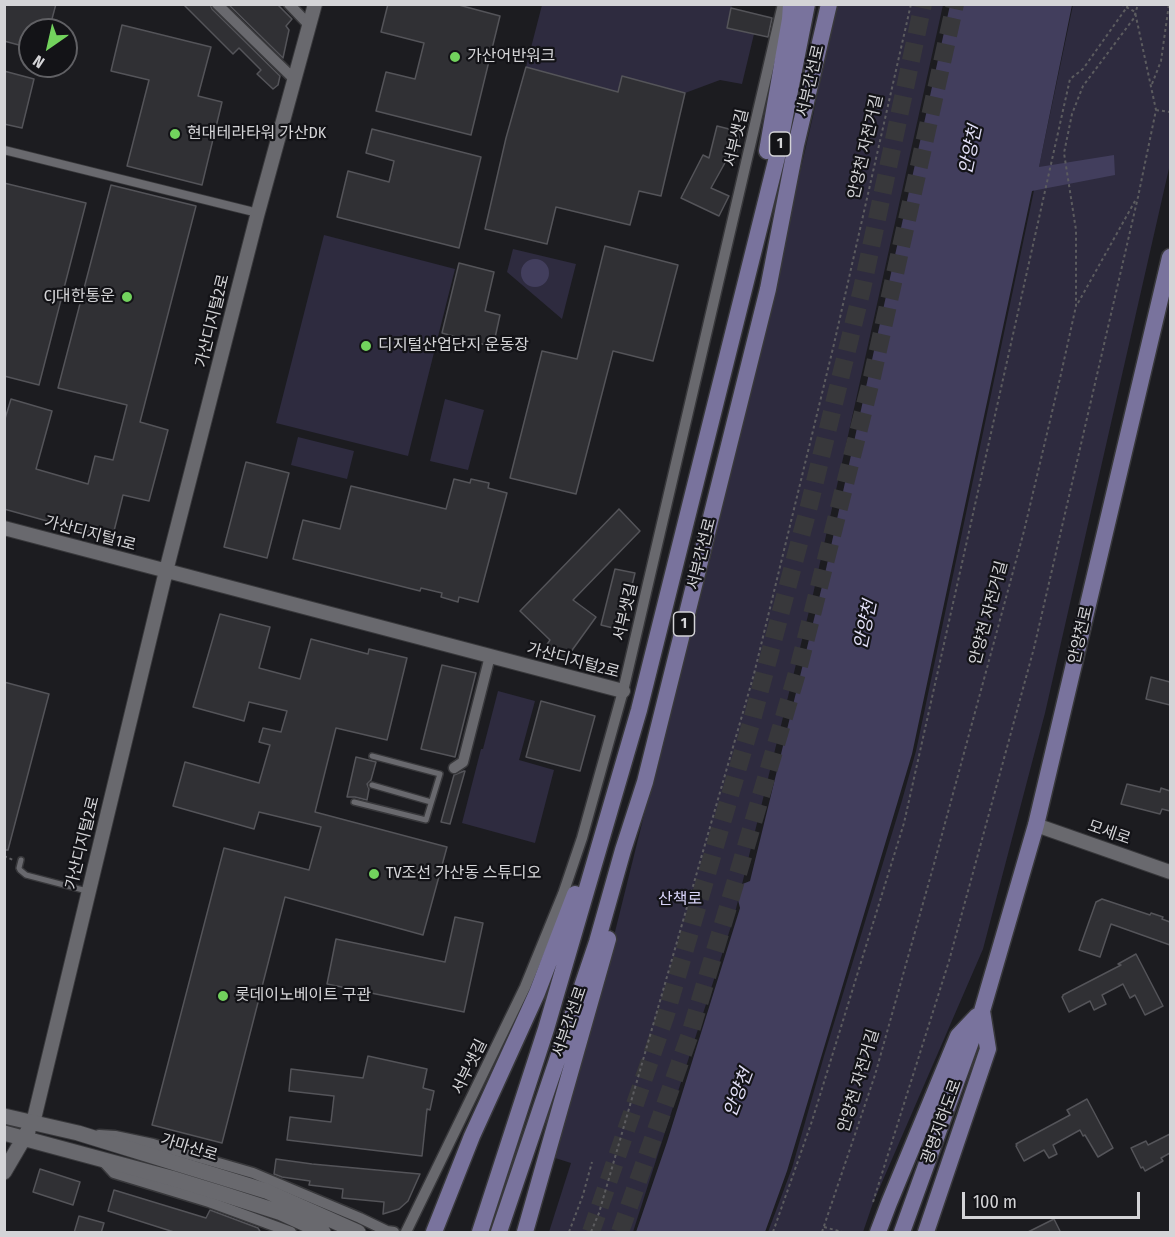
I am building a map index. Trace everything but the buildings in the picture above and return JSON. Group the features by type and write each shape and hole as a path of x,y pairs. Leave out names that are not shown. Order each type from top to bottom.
{"main road":[{"path":"745,282 791,4"},
{"name":"서부간선로","path":"480,1233 546,1029 639,710 777,157 807,4"},
{"name":"서부간선로","path":"499,1233 597,942 645,782 768,289 796,145 829,4"},
{"name":"안양천로","path":"982,1011 1036,825 1170,257"},
{"path":"434,1233 472,1136 537,993 622,773"},
{"path":"525,1233 612,926 645,782"},
{"path":"879,1233 889,1203 958,1036 982,1011"},
{"path":"926,1233 988,1049 982,1011"},
{"name":"광명지하도로","path":"902,1233 982,1011"},
{"name":"가마산로","path":"4,1116 78,1133 266,1191 358,1233"},
{"path":"4,1172 33,1123"},
{"name":"가마산로","path":"4,1133 171,1178 279,1212 323,1233"},
{"path":"440,1233 443,1211"}],"street":[{"path":"217,4 296,80"},
{"path":"289,4 310,26"},
{"name":"가산디지털2로","path":"33,1123 166,571 257,216 315,4"},
{"name":"서부샛길","path":"405,1232 525,987 563,894 582,838 623,691 783,4"},
{"path":"4,150 250,211"},
{"name":"가산디지털1로","path":"4,528 166,571"},
{"name":"가산디지털2로","path":"166,571 623,691"},
{"path":"454,768 463,762 490,656"},
{"name":"모세로","path":"1036,825 1170,872"},
{"path":"78,1133 116,1136 153,1144 253,1173 360,1218 387,1232 394,1233"},
{"path":"100,1159 114,1173 209,1202 291,1233"}],"lane":[{"path":"372,756 440,774 454,768"},
{"path":"354,802 426,820 440,774"},
{"path":"372,785 431,802"},
{"path":"21,860 19,868 22,873 89,891"}],"path":[{"name":"안양천 자전거길","path":"591,1233 599,1213 754,674 836,333 910,4"},
{"path":"871,1210 949,961 1034,648 1156,110 1136,12 1121,4"},
{"name":"안양천 자전거길","path":"822,1233 875,1075 940,842 1024,531 1076,306 1076,230 1064,153 1072,114 1083,86 1134,18 1138,4"},
{"path":"1152,86 1161,61 1169,4"},
{"path":"773,1233 812,1121 904,823 1070,79 1083,69 1128,6"},
{"path":"1156,110 1170,112"},
{"path":"1076,306 1138,196"},
{"path":"569,1233 592,1162"},
{"path":"824,1227 842,1233"}],"green space":[{"path":"542,5 732,5 727,28 754,34 742,84 720,80 685,93 622,76 618,92 526,67"},
{"name":"산책로","path":"835,5 943,5 812,599 734,917 633,1232 549,1232 571,1163 552,1157 607,964 747,401 813,116"},
{"path":"1073,5 1170,5 1170,164 1045,713 983,949 873,1203 863,1232 768,1232 792,1168 916,751"},
{"name":"디지털산업단지 운동장","path":"324,235 455,269 408,456 276,423"},
{"path":"513,249 576,264 562,319 507,272"},
{"path":"445,399 484,410 468,470 430,461"},
{"path":"298,437 354,451 347,479 291,465"},
{"path":"498,691 535,701 519,760 554,770 535,843 462,823"}],"water":[{"name":"안양천","path":"950,5 1072,5 1039,167 1114,155 1115,175 1032,191 912,754 787,1171 765,1232 636,1232 667,1142 740,908 735,887 750,881 824,578"},
{"path":"535,259 545,263 549,273 545,283 535,287 525,283 521,273 525,263"}],"tunnel":[{"path":"591,1232 666,1014 752,720 809,506 862,289 923,4"},
{"path":"620,1232 690,1034 799,666 872,377 955,4"}],"place":[{"name":"가산어반워크","path":"455,57"},
{"name":"현대테라타워 가산DK","path":"175,134"},
{"name":"CJ대한통운","path":"127,297"},
{"name":"디지털산업단지 운동장","path":"366,346"},
{"name":"TV조선 가산동 스튜디오","path":"374,874"},
{"name":"롯데이노베이트 구관","path":"223,996"}]}
